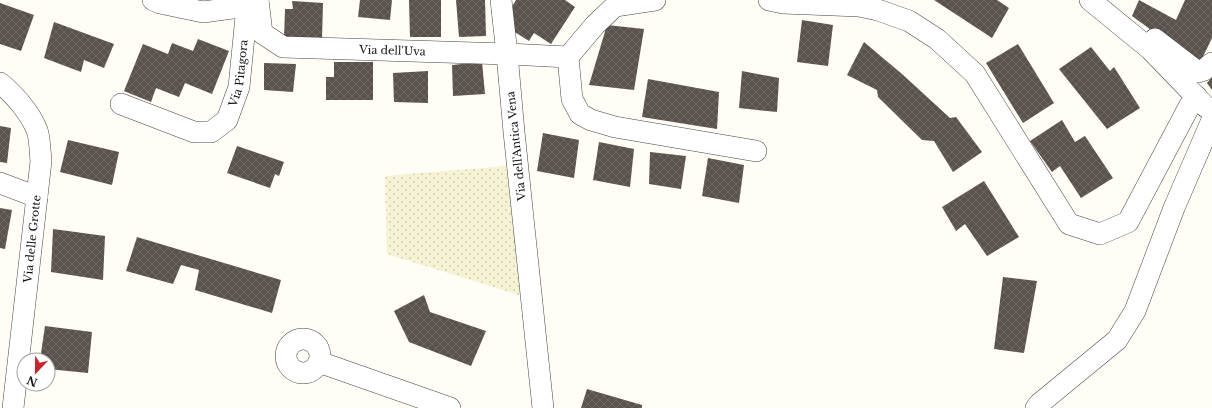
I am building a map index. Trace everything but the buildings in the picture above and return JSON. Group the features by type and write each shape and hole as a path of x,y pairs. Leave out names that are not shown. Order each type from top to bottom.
{"street":[{"path":"153,0 160,3 203,12 254,2"},
{"path":"501,0 507,54 568,57"},
{"path":"655,0 615,6 595,25 568,57 572,99 580,114 591,120 614,127 756,151"},
{"path":"769,0 783,3 859,6 878,10 909,21 937,39 975,74 1068,224 1100,234 1128,222 1196,96"},
{"path":"1090,0 1150,49 1212,114"},
{"name":"Via dell'Uva","path":"254,2 262,33 283,47 507,54"},
{"name":"Via Pitagora","path":"121,104 194,132 211,132 227,120 238,88 254,2"},
{"path":"1137,38 1151,37 1158,40 1193,70 1198,72 1204,70 1212,63"},
{"name":"Via dell'Antica Vena","path":"507,54 514,140 543,408"},
{"name":"Via delle Grotte","path":"0,84 6,88 26,111 38,131 41,161 13,408"},
{"path":"1036,408 1117,340 1134,311 1174,208 1212,120"},
{"path":"0,183 37,197"},
{"path":"319,362 450,408"}],"shaded area":[{"path":"506,166 522,296 387,254 385,176"}]}
